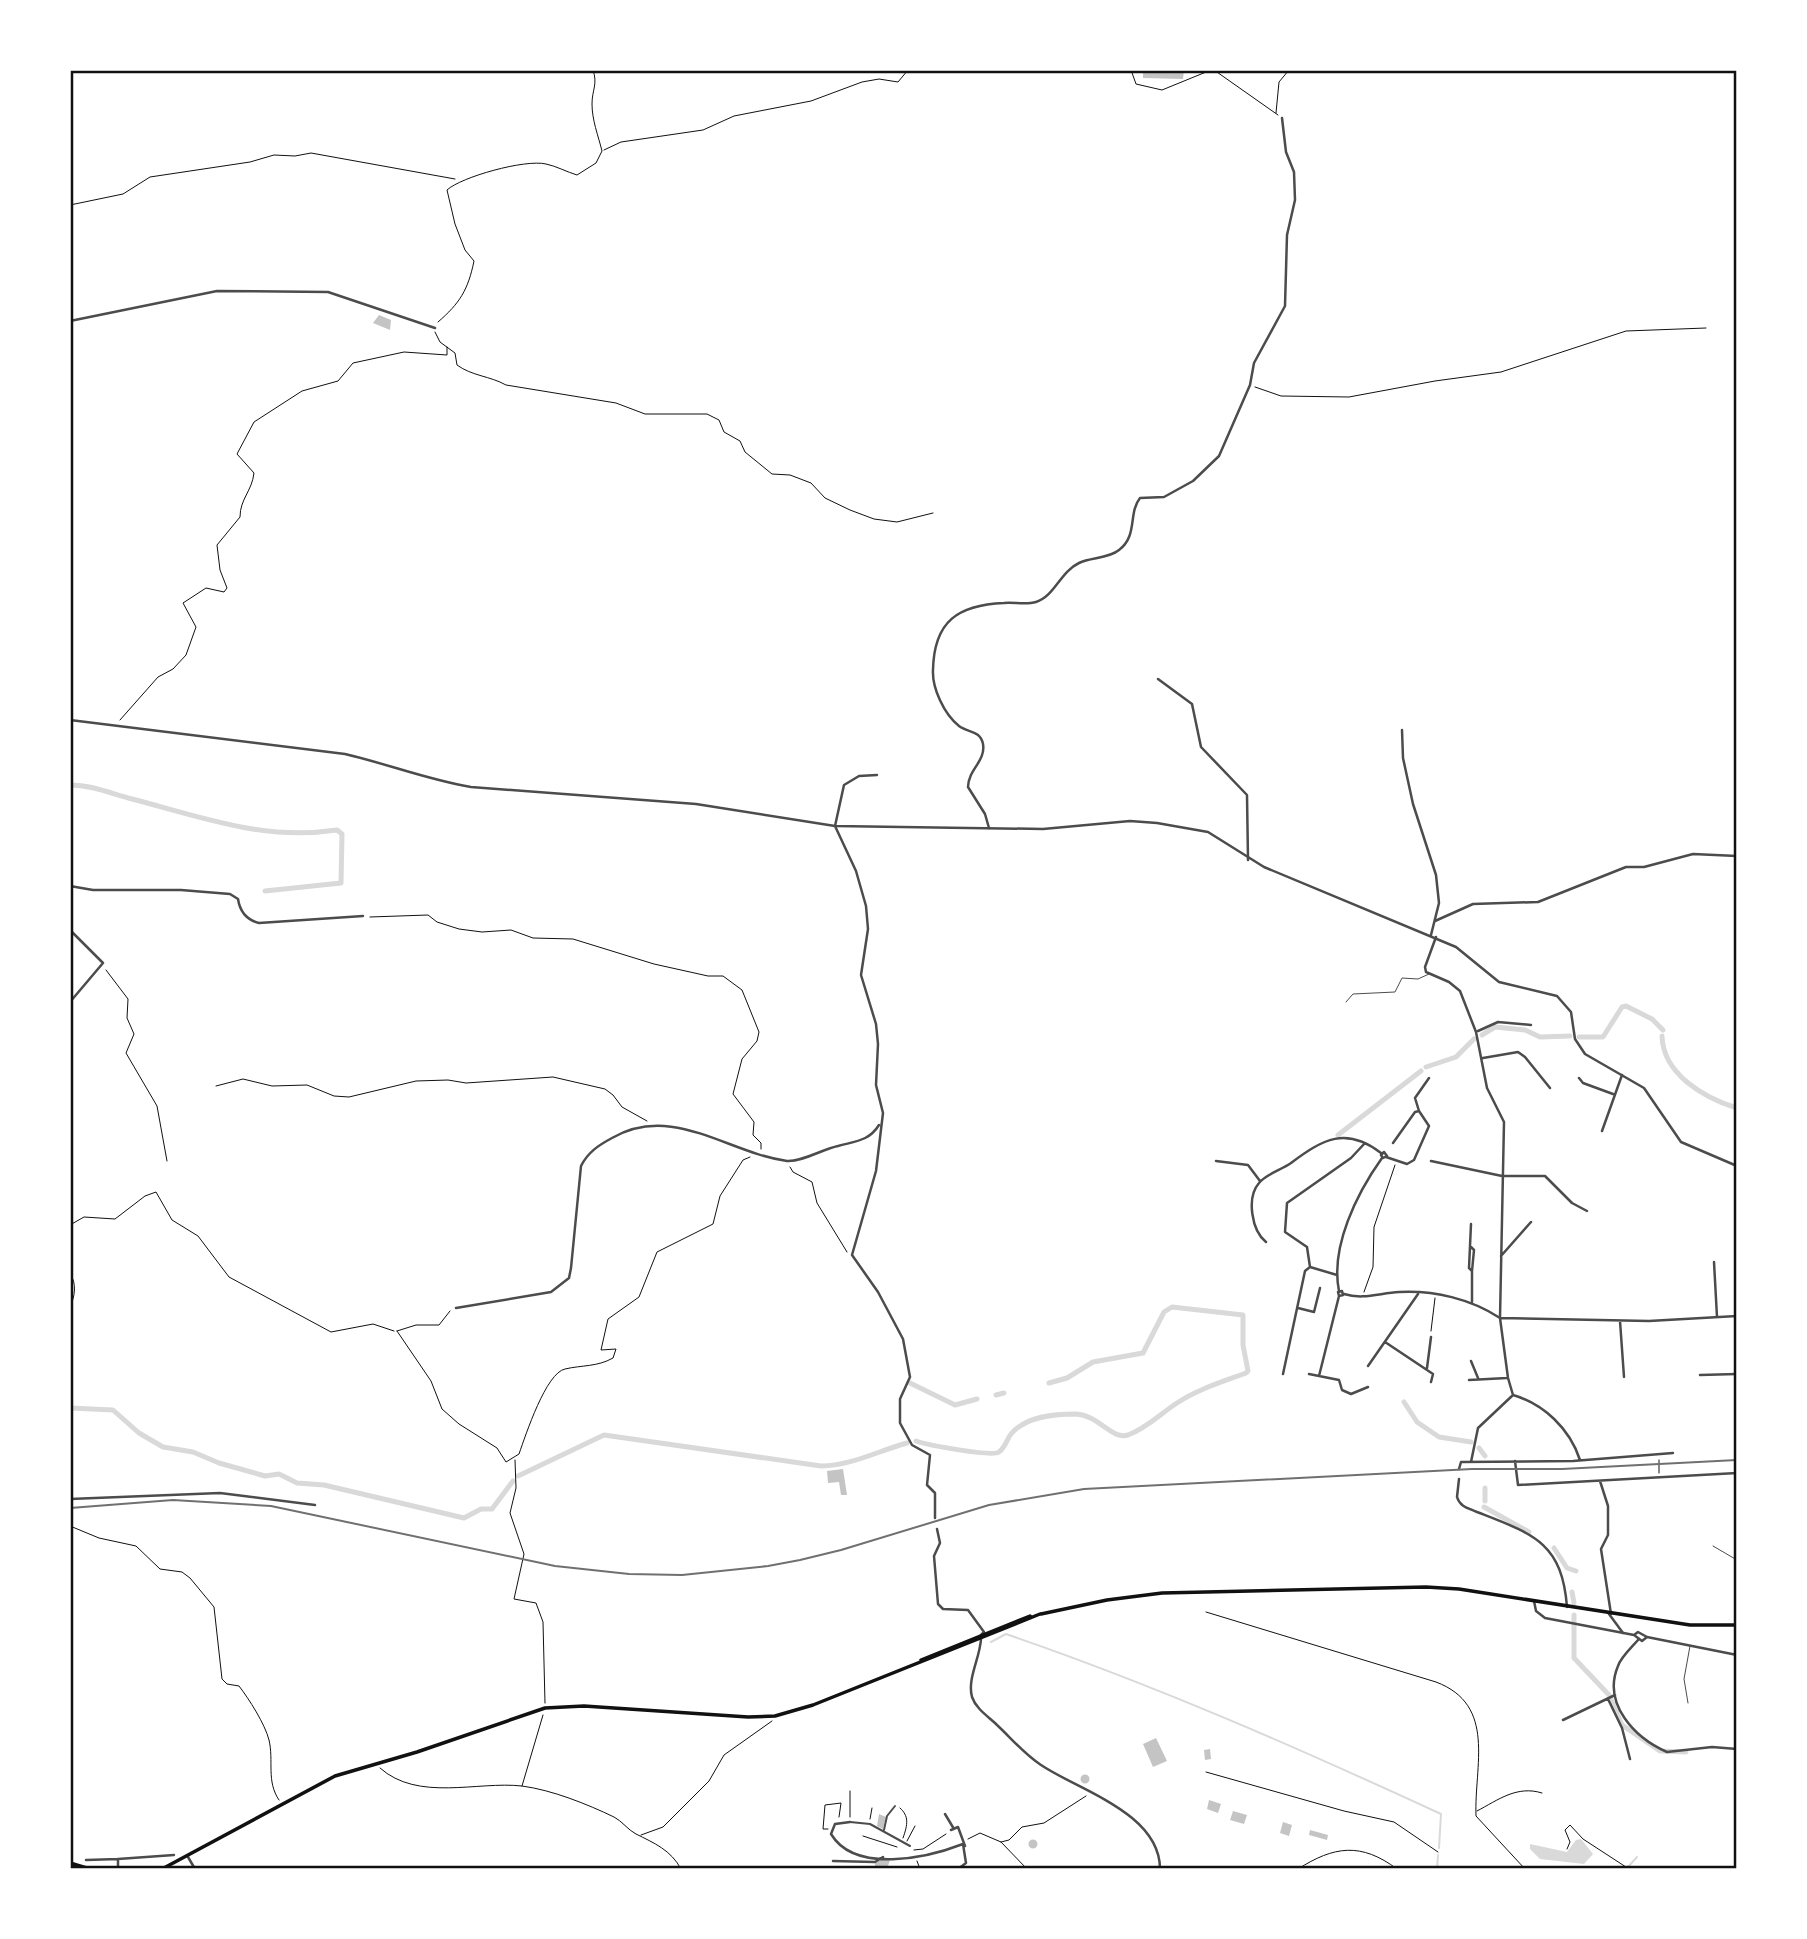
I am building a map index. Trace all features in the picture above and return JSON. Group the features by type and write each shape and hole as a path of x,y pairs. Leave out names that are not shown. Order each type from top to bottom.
{"main road":[{"path":"987,1633 1016,1619 1107,1600 1162,1594 1416,1587 1480,1592 1690,1625 1737,1625"},
{"path":"162,1869 325,1781 545,1708 575,1706 733,1717 775,1716 813,1705 979,1636 1041,1614"},
{"path":"912,1664 953,1650 979,1636"},
{"path":"168,1869 176,1863"},
{"path":"70,1864 79,1869"},
{"path":"70,1864 90,1869"}],"street":[{"path":"989,828 985,814 968,787 971,771 983,753 983,742 978,735 955,722 933,688 936,643 946,622 960,611 981,604 1034,603 1048,595 1065,573 1079,563 1120,550 1130,538 1135,504 1140,498 1164,497 1200,476 1219,456 1250,385 1254,363 1288,297 1284,273 1287,235 1295,200 1294,172 1286,152 1282,118"},
{"path":"70,321 217,291 328,292 435,328"},
{"path":"1158,679 1196,709 1201,747 1247,795 1248,860"},
{"path":"70,720 345,754 471,787 696,804 835,826 1043,829 1104,822 1157,822 1209,832 1248,860 1457,947 1499,982 1557,996 1571,1012 1578,1047 1649,1094 1682,1142 1737,1166"},
{"path":"1402,730 1403,758 1413,804 1436,874 1439,903 1431,935"},
{"path":"877,775 859,776 844,785 835,826 856,871 866,906 868,929 862,975 878,1044 876,1085 882,1102 876,1171 852,1255 878,1292 906,1348 910,1377 900,1399 900,1423 912,1445 930,1455 927,1485 934,1493 935,1518"},
{"path":"1435,921 1474,904 1538,902 1626,867 1644,867 1693,854 1737,856"},
{"path":"70,886 93,890 181,890 230,894 238,899 242,912 251,921 259,923 363,916"},
{"path":"70,930 103,963 70,1002"},
{"path":"1436,937 1425,967 1430,973 1460,991 1476,1032 1488,1088 1504,1122 1500,1318 1508,1378 1513,1395 1545,1410 1560,1426 1580,1460"},
{"path":"1476,1032 1498,1021 1531,1025"},
{"path":"1483,1058 1518,1052 1550,1088"},
{"path":"1602,1131 1622,1075"},
{"path":"1266,1242 1256,1231 1253,1220 1255,1192 1260,1181 1323,1142 1342,1137 1358,1138 1381,1155 1411,1163 1427,1136 1428,1119 1419,1111 1415,1098 1429,1078"},
{"path":"1579,1078 1583,1083 1613,1094"},
{"path":"1393,1143 1415,1112 1419,1111"},
{"path":"456,1308 551,1292 562,1286 571,1268 581,1166 586,1155 618,1134 646,1126 676,1127 699,1131 786,1161 796,1161 819,1150 865,1140 881,1122"},
{"path":"1283,1374 1304,1274 1310,1267 1307,1247 1285,1232 1287,1203 1366,1143"},
{"path":"1319,1376 1339,1296 1337,1275 1342,1243 1353,1209 1381,1155"},
{"path":"1216,1161 1248,1165 1260,1181"},
{"path":"1431,1161 1502,1176 1549,1178 1572,1203 1587,1210"},
{"path":"1501,1256 1531,1222"},
{"path":"1471,1224 1469,1268 1472,1271 1472,1302"},
{"path":"1714,1262 1717,1317"},
{"path":"1310,1267 1337,1275"},
{"path":"1298,1308 1314,1312 1320,1288"},
{"path":"1339,1291 1364,1297 1400,1292 1435,1295 1472,1302 1500,1318 1620,1321 1737,1316"},
{"path":"1368,1366 1418,1293"},
{"path":"1339,1296 1344,1294"},
{"path":"1620,1321 1624,1377"},
{"path":"1427,1369 1431,1337"},
{"path":"1385,1342 1433,1374 1431,1382"},
{"path":"1471,1361 1478,1379"},
{"path":"1309,1374 1339,1380 1342,1390 1351,1394 1368,1387"},
{"path":"1700,1375 1737,1374"},
{"path":"1469,1380 1508,1378"},
{"path":"1471,1462 1478,1428 1513,1395"},
{"path":"1459,1469 1461,1462 1580,1460 1673,1453"},
{"path":"1515,1462 1518,1485 1737,1473"},
{"path":"1459,1479 1457,1497 1463,1507 1527,1534 1553,1556 1565,1580 1567,1607"},
{"path":"1599,1479 1608,1506 1608,1535 1601,1549 1610,1614 1623,1633"},
{"path":"70,1499 220,1493 315,1505"},
{"path":"937,1529 940,1544 934,1556 939,1604 943,1609 968,1611 977,1618 987,1633"},
{"path":"1534,1601 1536,1612 1545,1618 1634,1635 1638,1632 1647,1637 1737,1655"},
{"path":"1634,1635 1638,1640"},
{"path":"979,1636 980,1645 971,1687 975,1704 1033,1760 1128,1814 1157,1851 1160,1869"},
{"path":"1647,1637 1638,1640 1618,1665 1615,1695 1625,1722 1667,1752 1712,1747 1737,1749"},
{"path":"1563,1720 1615,1695"},
{"path":"1608,1699 1622,1728 1630,1759"},
{"path":"884,1831 887,1816 895,1806"},
{"path":"945,1814 964,1842 966,1863 958,1869"},
{"path":"910,1846 870,1824 838,1823 831,1830 844,1848 861,1857 915,1853 964,1842"},
{"path":"86,1860 174,1855"},
{"path":"188,1857 195,1869"},
{"path":"833,1861 875,1862 883,1857"},
{"path":"118,1859 118,1868"}],"lane":[{"path":"1346,1002 1350,995 1355,993 1395,992 1402,978 1421,978 1430,973"},
{"path":"1713,1546 1737,1560"},
{"path":"1688,1703 1684,1679 1690,1646"}],"path":[{"path":"593,70 597,83 592,100 593,117 602,150 596,163 577,175 547,164 529,163 456,181 447,190 446,198 465,250 474,261 469,287 462,299 435,328 435,336 455,353 457,366 466,372 494,378 506,385 616,403 645,414 707,414 719,420 724,432 740,441 746,452 772,474 790,475 811,483 825,498 874,519 897,522 933,513"},
{"path":"602,150 621,142 703,130 734,117 811,101 862,82 879,79 898,82 908,70"},
{"path":"1062,70 1090,70"},
{"path":"1130,70 1136,84 1162,90 1212,70 1282,118"},
{"path":"1276,114 1279,82 1289,70"},
{"path":"70,205 123,194 150,177 250,162 274,155 329,155 344,161 453,178 456,181"},
{"path":"1250,385 1280,396 1349,397 1502,372 1626,331 1706,328"},
{"path":"116,725 158,677 173,669 186,655 195,627 183,603 206,588 224,592 227,588 220,570 217,545 240,517 240,502 253,482 254,473 237,454 254,422 302,391 338,381 353,363 404,352 447,355 446,346"},
{"path":"363,916 397,917 418,913 459,929 481,932 510,930 533,939 573,939 654,964 708,976 723,976 733,981 754,1014 759,1032 757,1041 742,1059 733,1094 742,1111 754,1122 753,1135 761,1143 760,1153 743,1160 720,1196 713,1224 657,1252 639,1297 608,1319 601,1350 616,1349 613,1358 595,1366 563,1369 550,1378 514,1459 516,1488 510,1513 524,1554 514,1599 534,1601 538,1605 543,1622 545,1708 522,1786"},
{"path":"103,963 128,999 127,1018 134,1034 126,1053 157,1106 167,1161"},
{"path":"216,1086 243,1079 272,1086 307,1085 334,1096 349,1097 416,1082 448,1080 466,1083 553,1077 605,1090 614,1095 622,1107 647,1121"},
{"path":"1364,1297 1373,1267 1374,1227 1398,1160"},
{"path":"786,1161 793,1172 812,1182 817,1203 837,1240 843,1249 852,1255"},
{"path":"70,1225 84,1217 115,1219 145,1196 156,1192 172,1220 198,1236 229,1276 331,1332 373,1324 397,1331 416,1325 439,1325 456,1308"},
{"path":"70,1274 75,1281 70,1307"},
{"path":"1431,1337 1435,1295"},
{"path":"397,1331 431,1381 442,1409 459,1424 497,1448 506,1462 514,1459"},
{"path":"1658,1454 1659,1478"},
{"path":"70,1526 99,1538 136,1546 160,1569 182,1572 190,1578 214,1607 222,1679 227,1684 239,1686 253,1705 268,1736 270,1777 282,1804"},
{"path":"1206,1612 1436,1682 1455,1691 1465,1700 1478,1724 1476,1816 1525,1869"},
{"path":"641,1835 663,1827 709,1781 724,1755 762,1730 775,1716"},
{"path":"376,1764 400,1780 417,1784 445,1788 522,1786 567,1798 617,1818 666,1850 681,1869"},
{"path":"1206,1772 1344,1811 1394,1822 1438,1852"},
{"path":"1476,1812 1511,1793 1527,1790 1542,1793"},
{"path":"849,1791 850,1822"},
{"path":"1001,1842 1009,1840 1023,1827 1044,1823 1092,1792"},
{"path":"831,1830 823,1829 825,1805 841,1803 838,1823"},
{"path":"895,1806 907,1815 908,1823 903,1840"},
{"path":"870,1824 872,1808"},
{"path":"1567,1849 1570,1842 1565,1830 1570,1825 1583,1839 1629,1869"},
{"path":"906,1843 915,1826"},
{"path":"920,1869 915,1853 954,1828"},
{"path":"964,1842 980,1833 1001,1842 1027,1869"},
{"path":"863,1836 897,1847"},
{"path":"1298,1869 1328,1852 1352,1850 1370,1853 1397,1869"}],"shaded area":[{"path":"1581,1839 1593,1854 1584,1864 1540,1859 1530,1849 1530,1844 1567,1852 1576,1840"}],"building":[{"path":"1143,70 1184,70 1183,79 1143,78"},
{"path":"379,315 391,320 390,330 373,323"},
{"path":"843,1469 847,1495 841,1495 839,1482 828,1483 827,1471"},
{"path":"1156,1738 1167,1761 1153,1767 1143,1744"},
{"path":"1210,1749 1211,1759 1205,1760 1204,1750"},
{"path":"1085,1774 1090,1779 1085,1784 1080,1779"},
{"path":"1209,1800 1221,1804 1218,1813 1207,1809"},
{"path":"1233,1811 1247,1815 1244,1824 1230,1820"},
{"path":"879,1814 886,1817 883,1829 877,1826"},
{"path":"1283,1822 1292,1825 1289,1836 1280,1833"},
{"path":"1310,1830 1328,1835 1327,1840 1309,1835"},
{"path":"1033,1840 1037,1844 1033,1848 1029,1844"},
{"path":"890,1860 887,1869 875,1869 875,1863"}],"waterway":[{"path":"70,785 94,788 183,813 258,830 310,833 337,830 342,834 341,883 265,891"},
{"path":"1579,1037 1603,1037 1622,1007 1626,1006 1652,1019 1663,1030"},
{"path":"1482,1035 1495,1027 1525,1030 1540,1037 1570,1036"},
{"path":"1662,1036 1664,1050 1677,1073 1699,1091 1737,1108"},
{"path":"1426,1067 1456,1057 1474,1039"},
{"path":"1338,1135 1421,1071"},
{"path":"916,1441 959,1450 994,1453 999,1452 1011,1434 1025,1423 1041,1417 1068,1414 1084,1415 1116,1434 1128,1435 1185,1398 1248,1371 1243,1345 1243,1315 1172,1307 1164,1312 1143,1353 1093,1362 1067,1378 1049,1383"},
{"path":"910,1383 955,1405 977,1399"},
{"path":"996,1395 1004,1393"},
{"path":"1404,1402 1417,1422 1439,1437 1471,1442"},
{"path":"70,1408 113,1410 139,1433 163,1447 193,1452 219,1463 265,1476 279,1474 297,1483 324,1485 464,1518 481,1509 492,1509 513,1481"},
{"path":"518,1476 604,1435 821,1466 853,1461 907,1443"},
{"path":"1479,1448 1485,1456"},
{"path":"1485,1488 1485,1501"},
{"path":"1484,1507 1529,1532"},
{"path":"1554,1548 1567,1568 1576,1571"},
{"path":"1572,1592 1574,1603"},
{"path":"1574,1615 1574,1658 1609,1695 1622,1725 1660,1751 1686,1752"},
{"path":"991,1642 1006,1634 1117,1674 1280,1741 1441,1814 1439,1848"},
{"path":"1437,1869 1438,1855"},
{"path":"1626,1869 1637,1857"}],"railway":[{"path":"70,1508 173,1500 271,1506 555,1566 629,1574 682,1575 800,1560 989,1505 1084,1489 1472,1469 1562,1469 1737,1460"}]}
